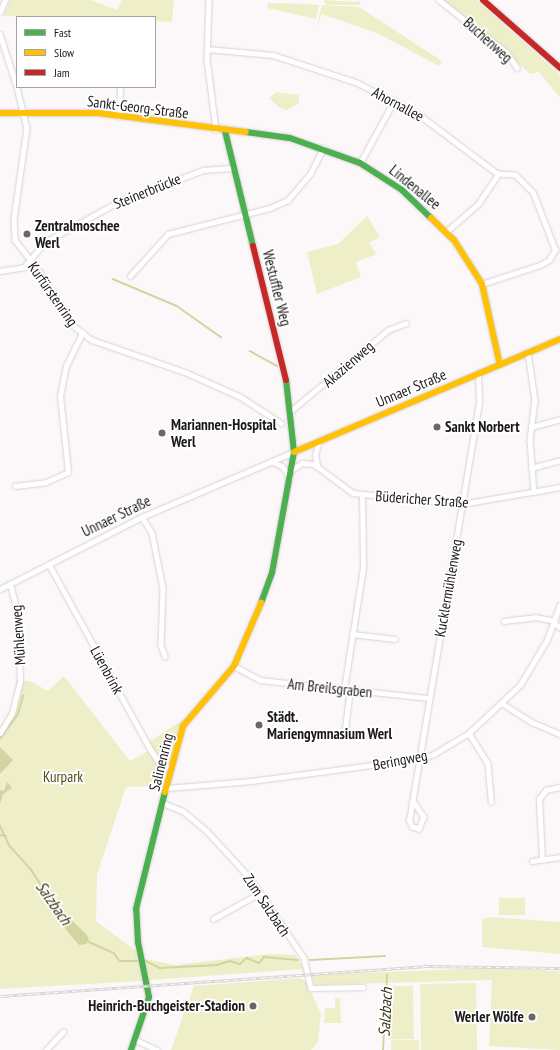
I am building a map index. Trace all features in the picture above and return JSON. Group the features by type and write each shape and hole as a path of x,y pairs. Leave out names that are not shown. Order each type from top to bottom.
{"street":[{"path":"0,12 5,0"},
{"path":"210,0 207,49 216,129"},
{"name":"Buchenweg","path":"439,0 507,53 517,68"},
{"path":"483,0 560,68"},
{"name":"Kurfürstenring","path":"0,34 16,84"},
{"name":"Ahornallee","path":"207,49 273,56 300,63 358,83 447,133 498,174"},
{"name":"Kurfürstenring","path":"17,88 24,112 26,128 14,230 17,246 30,262 70,322 82,333 225,389 281,423"},
{"path":"119,117 120,88"},
{"path":"360,163 394,102"},
{"name":"Sankt-Georg-Straße","path":"0,113 24,112 119,117 225,131"},
{"name":"Lindenallee","path":"225,131 290,138 323,148 360,163 402,190 446,232 482,284 500,365"},
{"name":"Westuffler Weg","path":"225,131 292,410 294,452"},
{"path":"130,276 168,234 246,214 288,200 310,174 323,148"},
{"name":"Steinerbrücke","path":"30,262 45,242 118,202 203,170 234,168"},
{"path":"446,232 478,204 498,174 508,173 521,179 542,212 555,246 549,260 482,284"},
{"path":"0,271 18,270 30,262"},
{"name":"Akazienweg","path":"292,410 388,330 406,323"},
{"path":"15,486 46,482 68,472 60,396 66,366 82,333"},
{"name":"Unnaer Straße","path":"0,589 142,517 560,339"},
{"path":"528,353 535,400 531,427 531,468 534,492"},
{"name":"Kucklermühlenweg","path":"413,801 424,817 419,829 412,827 409,821 479,401 478,374"},
{"path":"531,427 560,419"},
{"path":"293,469 302,463 317,465 315,455 319,442"},
{"name":"Salinenring","path":"131,1050 136,1040 148,997 135,914 164,804 171,768 183,726 234,666 272,573 293,469 294,452"},
{"path":"531,468 560,460"},
{"path":"273,462 286,470 291,480"},
{"name":"Büdericher Straße","path":"317,465 346,490 362,495 462,504 560,487"},
{"path":"344,689 363,567 362,495"},
{"path":"142,517 152,533 163,588 161,645 165,656"},
{"name":"Lüenbrink","path":"49,564 160,764 171,768"},
{"name":"Mühlenweg","path":"0,733 12,713 20,687 19,621 10,584"},
{"name":"Beringweg","path":"167,788 251,781 419,759 469,732 503,704 534,666 555,622 560,605"},
{"path":"504,621 535,617 555,622 560,626"},
{"path":"352,634 395,639"},
{"name":"Am Breilsgraben","path":"234,666 260,680 429,698"},
{"path":"310,735 344,736 350,690"},
{"path":"503,704 523,717 560,734"},
{"path":"469,732 488,764 492,802"},
{"path":"542,860 539,799 546,790 560,787"},
{"name":"Zum Salzbach","path":"164,804 186,813 207,831 260,893 304,958 311,988 363,987"},
{"path":"532,861 560,857"},
{"path":"213,919 260,893"},
{"path":"46,1050 63,1032"},
{"path":"136,1040 157,1050"}],"green space":[{"path":"10,0 91,0 117,10 122,0 174,0 172,22 156,21 156,16 3,16"},
{"path":"324,0 356,2 361,0 359,5 331,5 325,4"},
{"path":"439,0 476,0 560,75 560,98 539,72 530,74 476,25"},
{"path":"268,3 319,5 316,19 267,8"},
{"path":"322,5 359,7 442,61 439,66 379,34 322,14 316,28"},
{"path":"276,92 299,95 299,103 287,110 280,108 269,98"},
{"path":"367,216 380,237 369,243 377,254 356,262 361,277 317,294 307,252 338,244"},
{"name":"Kurpark","path":"64,676 130,761 148,751 159,767 167,771 164,786 126,787 97,875 96,921 136,951 142,981 0,989 0,729 16,700 16,681 30,681 48,691"},
{"path":"185,718 171,762 164,764 149,742"},
{"path":"499,898 525,898 525,915 499,915"},
{"path":"491,917 560,922 560,954 482,947 482,919"},
{"path":"268,954 295,955 305,969 150,980 145,959 176,965"},
{"path":"488,968 560,971 560,1050 489,1046 492,980 315,985 311,975"},
{"name":"Heinrich-Buchgeister-Stadion","path":"300,978 307,982 321,1014 318,1042 311,1050 171,1050 194,986"},
{"path":"476,983 477,1050 421,1050 420,984"},
{"path":"387,986 413,986 414,1039 388,1039"},
{"path":"335,998 340,998 341,1023 324,1023 325,1008 335,1008"},
{"path":"391,1040 419,1040 419,1050 391,1050"}],"shaded area":[{"path":"0,747 13,760 0,774"},
{"path":"7,782 12,788 3,794 0,804 0,790 4,791"},
{"path":"62,911 86,934 89,939 86,944 79,945 67,931 58,916"}],"waterway":[{"path":"113,279 177,306 221,337"},
{"path":"250,351 277,366"},
{"path":"0,739 18,714 23,696"},
{"name":"Salzbach","path":"0,825 10,846 31,869 60,914"},
{"name":"Salzbach","path":"0,835 6,836"},
{"name":"Salzbach","path":"87,941 114,953 120,961 138,961"},
{"name":"Salzbach","path":"310,960 385,956"},
{"name":"Salzbach","path":"146,961 160,968 217,965 230,961 240,964 247,958 259,963 264,957 298,960"},
{"name":"Salzbach","path":"383,1050 387,975"}],"railway":[{"path":"0,996 424,966 560,968"}],"traffic: fast":[{"path":"225,131 253,246"},
{"path":"246,132 290,138 360,163 402,190 431,218"},
{"path":"261,603 272,573 294,452 286,380"},
{"path":"131,1050 149,997 138,942 136,909 165,792"}],"traffic: slow":[{"path":"0,113 98,113 246,132"},
{"path":"431,218 454,240 482,284 500,365"},
{"path":"294,452 560,339"},
{"path":"165,792 183,726 234,666 261,603"}],"traffic: jam":[{"path":"483,0 560,68"},
{"path":"253,246 286,380"}],"place":[{"name":"Zentralmoschee Werl","path":"27,234"},
{"name":"Sankt Norbert","path":"437,427"},
{"name":"Mariannen-Hospital Werl","path":"162,433"},
{"name":"Städt. Mariengymnasium Werl","path":"259,725"},
{"name":"Heinrich-Buchgeister-Stadion","path":"253,1006"},
{"name":"Werler Wölfe","path":"532,1017"}]}
